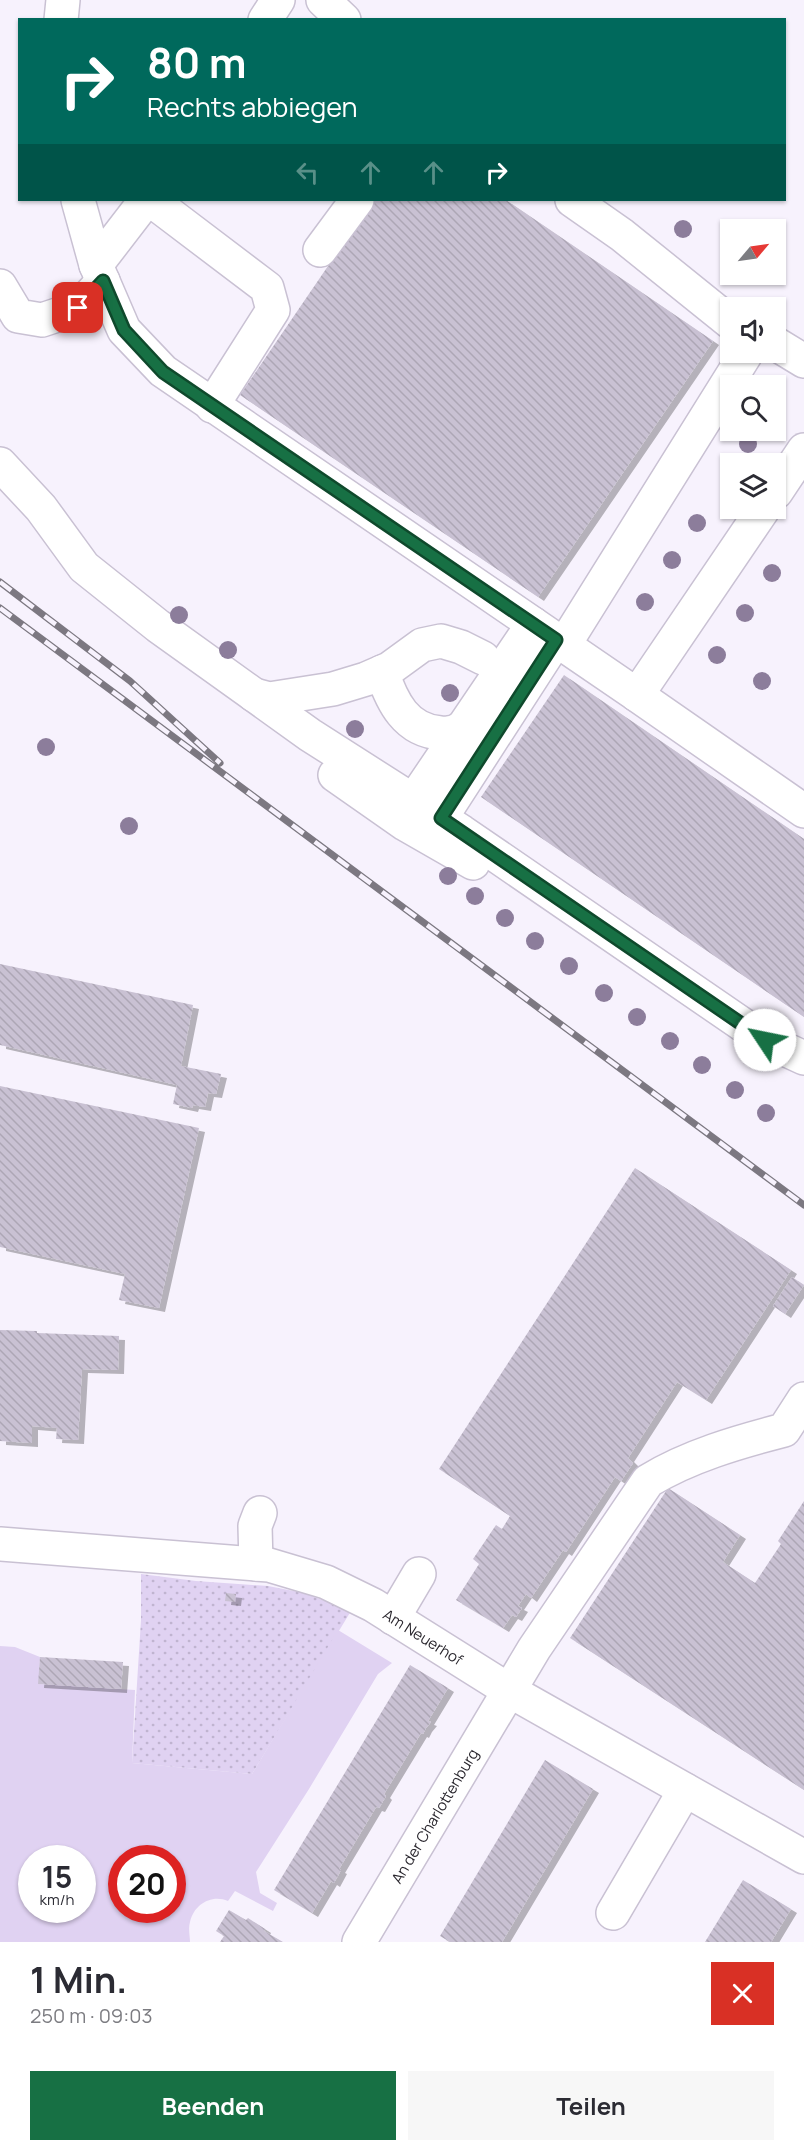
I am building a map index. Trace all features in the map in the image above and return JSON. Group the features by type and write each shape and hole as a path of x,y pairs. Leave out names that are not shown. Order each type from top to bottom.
{"street":[{"path":"61,18 63,0"},
{"path":"266,18 278,0"},
{"path":"323,0 342,18"},
{"path":"78,201 99,273 124,330 163,372 804,811"},
{"path":"0,286 18,316 42,320 78,308 145,201"},
{"path":"152,201 267,288 273,310 212,405"},
{"path":"320,250 356,201"},
{"path":"573,201 622,235 720,314"},
{"path":"786,350 804,361"},
{"path":"441,818 551,637 739,363"},
{"path":"786,477 804,450"},
{"path":"0,464 41,508 84,567 158,626 319,741 441,818 765,1040 804,1058"},
{"path":"0,494 31,527 63,571 87,595 293,747 405,824 518,890 708,1025 804,1080"},
{"path":"637,695 757,519"},
{"path":"382,672 386,686 410,723 428,732 446,734 463,727 551,637"},
{"path":"254,695 269,699 313,693 366,679 382,672 422,645 441,641 461,647 483,658"},
{"path":"413,801 463,727"},
{"name":"An der Charlottenburg","path":"359,1942 534,1649 648,1481 666,1470 747,1440 784,1430 804,1399"},
{"path":"256,1564 255,1526 260,1513"},
{"name":"Am Neuerhof","path":"0,1544 269,1565 326,1582 393,1618 510,1691 804,1857"},
{"path":"393,1618 419,1574"},
{"path":"613,1913 686,1790"}],"shaded area":[{"path":"141,1574 268,1586 304,1593 351,1611 252,1774 132,1763 141,1620"},
{"path":"338,1630 392,1663 378,1674 256,1872 260,1893 277,1903 273,1911 235,1891 228,1901 210,1900 195,1910 189,1924 190,1942 0,1942 0,1646 15,1647 40,1657 39,1684 135,1690 132,1763 252,1774"}],"building":[{"path":"372,201 507,201 713,341 538,597 240,395"},
{"path":"564,675 804,839 804,1017 481,797"},
{"path":"0,964 193,1005 181,1066 221,1074 216,1094 208,1093 205,1107 193,1105 192,1108 173,1104 177,1085 0,1045"},
{"path":"0,1086 199,1128 159,1308 119,1300 125,1274 0,1247"},
{"path":"635,1168 791,1270 706,1400 677,1382 628,1458 633,1463 621,1481 615,1477 566,1552 563,1550 531,1598 526,1594 518,1606 522,1608 516,1617 512,1615 503,1628 456,1600 479,1564 473,1559 496,1525 502,1529 510,1516 439,1469"},
{"path":"792,1277 804,1285 785,1314 773,1306"},
{"path":"0,1330 119,1336 118,1370 82,1369 78,1440 56,1439 57,1428 32,1426 32,1443 0,1441"},
{"path":"668,1488 740,1535 723,1562 755,1583 781,1544 778,1541 804,1501 804,1790 570,1638"},
{"path":"226,1593 236,1594 235,1602 225,1601"},
{"path":"40,1657 123,1662 121,1689 38,1684"},
{"path":"410,1665 448,1688 428,1721 431,1722 423,1734 421,1733 384,1794 386,1796 379,1808 376,1807 339,1869 341,1870 334,1883 331,1881 312,1913 274,1890"},
{"path":"545,1760 593,1789 502,1942 450,1942 440,1936"},
{"path":"743,1880 791,1909 771,1942 705,1942"},
{"path":"229,1910 246,1920 248,1918 283,1942 220,1942 224,1936 216,1931"}],"railway":[{"path":"0,582 130,681 220,763"},
{"path":"0,608 804,1205"}],"route":[{"path":"78,308 103,281 124,330 163,372 556,640 441,818 765,1040"}]}
